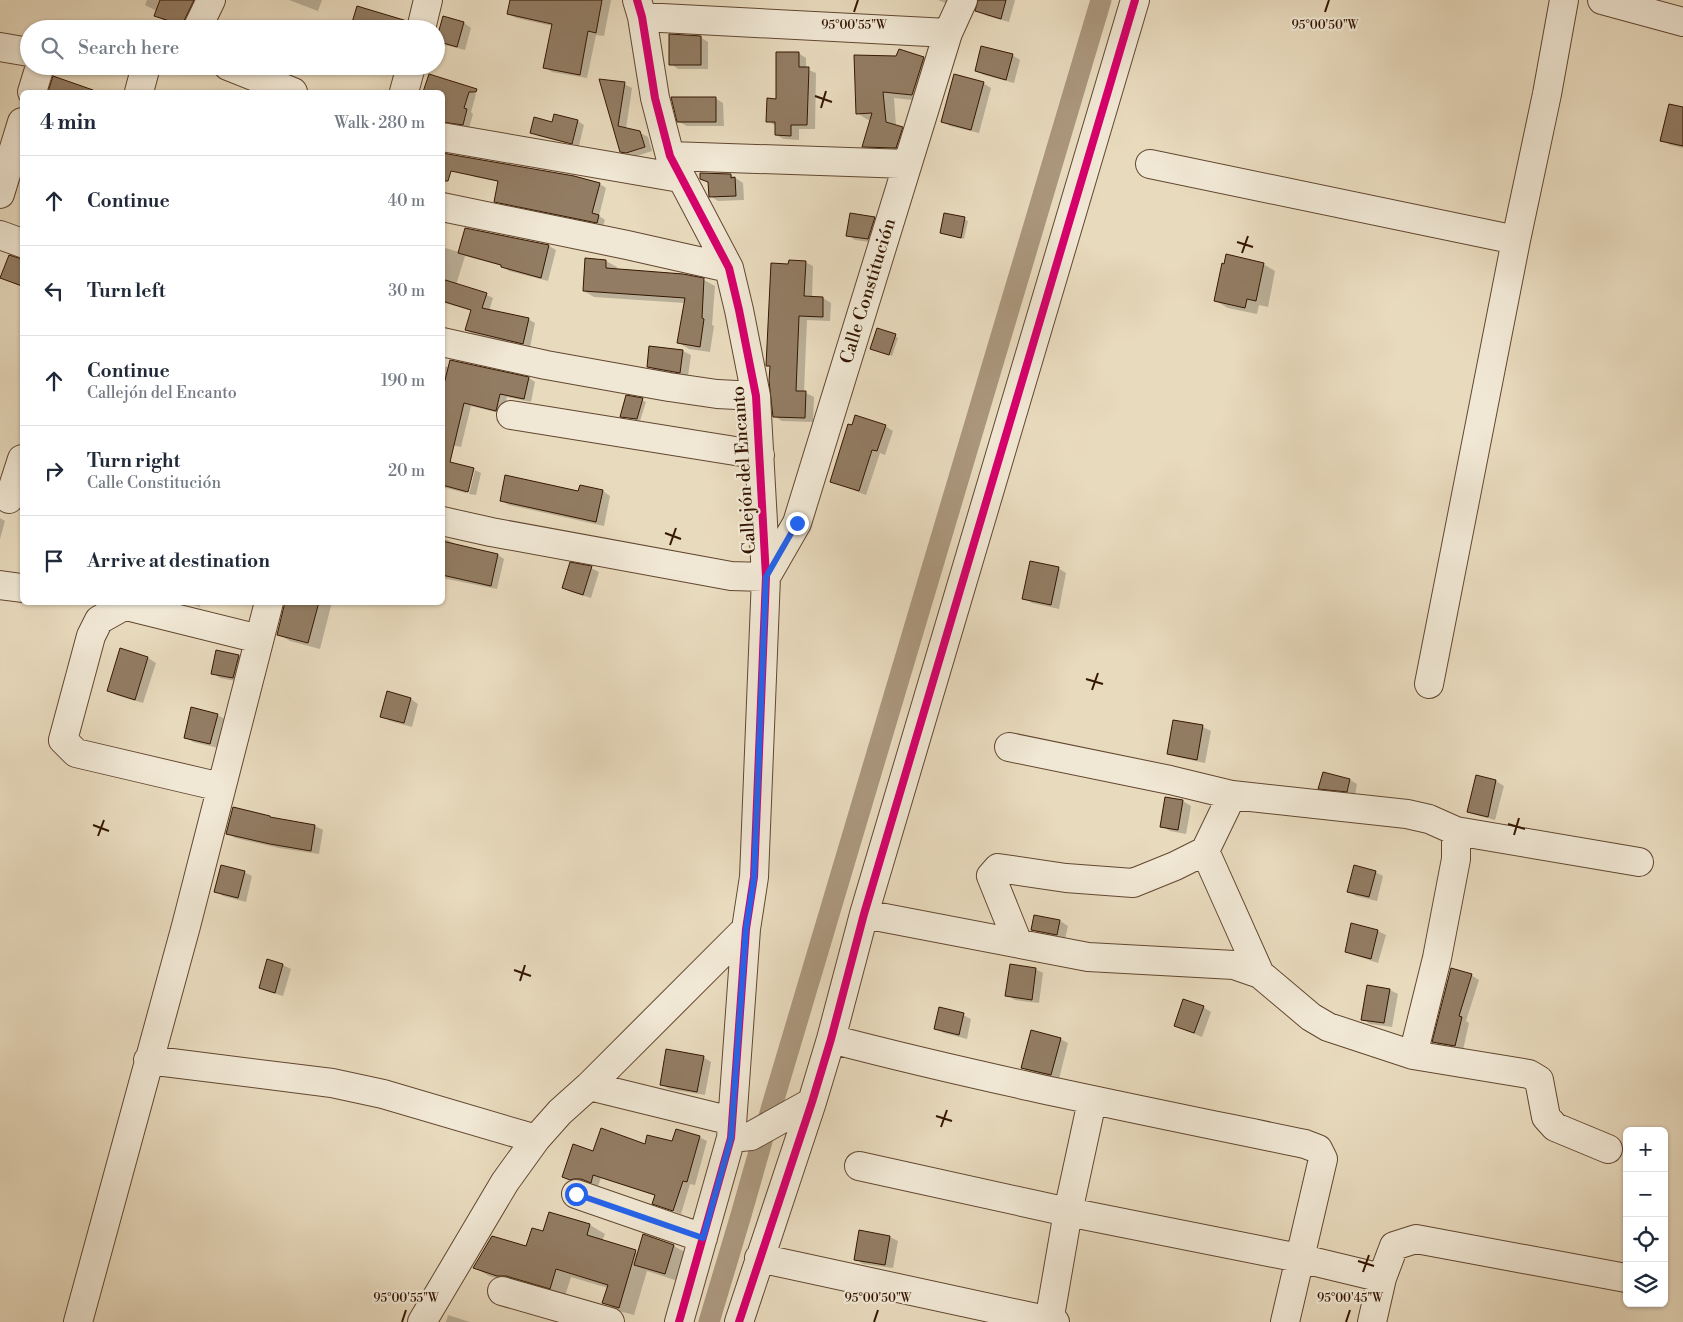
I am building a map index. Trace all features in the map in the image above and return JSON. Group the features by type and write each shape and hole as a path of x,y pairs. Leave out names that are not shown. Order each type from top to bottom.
{"street":[{"path":"201,20 211,0"},
{"path":"423,20 428,0"},
{"name":"Calle Constitución","path":"766,577 797,523 948,33 963,0"},
{"path":"739,1322 760,1258 803,1107 831,1039 864,914 1136,0"},
{"path":"1430,684 1564,0"},
{"path":"1602,0 1683,22"},
{"path":"639,8 948,33"},
{"name":"Callejón del Encanto","path":"639,8 656,98 675,167 728,268 739,310 756,396 766,577 754,878 746,929 738,1132 703,1238 679,1322"},
{"path":"0,47 20,50"},
{"path":"33,90 37,75"},
{"path":"140,90 144,75"},
{"path":"239,75 252,85 281,90"},
{"path":"405,90 409,75"},
{"path":"0,194 20,129"},
{"path":"445,136 675,167 908,164"},
{"path":"1150,164 1516,240"},
{"path":"445,208 628,245 728,268"},
{"path":"0,235 20,242"},
{"path":"445,343 546,365 660,385 717,394 756,396"},
{"path":"511,414 760,455"},
{"path":"9,499 20,465"},
{"path":"445,522 491,532 731,576 766,577"},
{"path":"0,585 20,588"},
{"path":"116,605 99,620 91,636 62,740 76,753 221,787"},
{"path":"121,605 259,639"},
{"path":"78,1322 186,926 268,605"},
{"path":"1009,746 1232,795 1407,814 1429,819 1456,831 1639,862"},
{"path":"1018,943 991,876 998,868 1066,878 1133,883 1206,851 1232,795"},
{"path":"1413,1055 1437,958 1456,859 1456,831"},
{"path":"1206,851 1260,974"},
{"path":"864,914 1088,957 1234,965 1260,974 1311,1017 1328,1028 1413,1055 1529,1074 1539,1080 1546,1117 1555,1127 1608,1149"},
{"path":"422,1322 505,1182 536,1139 560,1112 589,1086 746,929"},
{"path":"831,1039 926,1064 1092,1101 1305,1144 1318,1149 1323,1158 1298,1258 1285,1322"},
{"path":"148,1060 332,1083 383,1094 536,1139"},
{"path":"589,1086 738,1132 803,1107"},
{"path":"760,1258 1051,1322 1068,1212 1092,1101"},
{"path":"858,1166 1068,1212 1298,1258 1382,1278"},
{"path":"576,1194 703,1238"},
{"path":"1372,1322 1382,1278 1394,1246 1416,1240 1623,1277"},
{"path":"502,1291 610,1322"}],"building":[{"path":"160,0 194,0 184,20 166,20 154,16"},
{"path":"510,0 602,0 596,33 588,31 580,75 543,68 552,24 507,14"},
{"path":"978,0 1006,0 1001,19 975,11"},
{"path":"357,6 404,20 353,20"},
{"path":"443,16 464,22 457,47 445,44 445,20 442,20"},
{"path":"669,34 701,36 701,65 669,65"},
{"path":"981,46 1013,54 1006,80 975,71"},
{"path":"899,49 924,57 912,95 883,92 886,122 903,127 896,148 862,147 872,113 856,114 854,55 896,56"},
{"path":"776,52 799,52 799,67 809,67 807,125 791,125 791,136 775,135 775,122 766,122 767,98 776,99"},
{"path":"954,74 984,82 971,130 941,122"},
{"path":"429,75 477,89 476,92 469,92 464,108 467,109 463,125 445,122 445,90 424,90"},
{"path":"53,76 93,90 49,90"},
{"path":"599,79 625,82 618,126 640,131 645,147 626,153 620,152"},
{"path":"671,97 716,97 716,122 677,122"},
{"path":"1669,104 1683,107 1683,146 1660,141"},
{"path":"554,114 578,120 572,144 530,133 534,117 552,122"},
{"path":"445,154 574,176 600,183 592,213 599,215 597,223 494,202 498,181 451,171 448,181 445,181"},
{"path":"700,173 731,174 731,178 735,177 736,196 709,197 708,182 700,179"},
{"path":"850,213 875,217 868,239 846,236"},
{"path":"944,213 965,217 961,238 940,233"},
{"path":"465,228 549,245 541,278 458,253"},
{"path":"1226,254 1264,263 1256,301 1247,299 1245,308 1214,301 1222,263 1224,264"},
{"path":"9,255 20,258 20,285 0,278"},
{"path":"585,258 606,260 606,268 683,274 704,278 702,318 704,319 700,347 677,343 685,298 583,291"},
{"path":"789,260 806,261 804,296 823,297 823,317 799,316 796,391 806,391 805,418 773,417 769,381 770,366 766,366 771,263 788,264"},
{"path":"445,280 487,293 482,308 529,318 523,344 465,330 471,310 445,302"},
{"path":"877,328 896,334 889,355 870,349"},
{"path":"649,346 683,350 680,373 647,367"},
{"path":"450,360 529,377 524,399 500,394 496,411 464,403 450,462 474,468 468,492 445,486 445,380"},
{"path":"626,395 643,398 637,419 620,417"},
{"path":"855,415 886,425 877,451 872,450 859,491 830,482 848,424 852,425"},
{"path":"505,475 578,491 580,485 603,490 596,522 500,501"},
{"path":"445,542 498,554 491,586 445,576"},
{"path":"1030,561 1059,567 1051,605 1022,599"},
{"path":"570,562 592,566 583,595 562,588"},
{"path":"284,605 318,605 308,643 277,635"},
{"path":"120,648 148,657 135,700 107,691"},
{"path":"216,650 239,655 233,678 211,674"},
{"path":"387,691 411,698 404,723 380,717"},
{"path":"191,707 218,714 210,744 184,738"},
{"path":"1173,720 1203,725 1197,760 1167,754"},
{"path":"1323,772 1350,779 1347,792 1318,789"},
{"path":"1476,775 1496,780 1488,817 1467,812"},
{"path":"1165,797 1183,800 1178,830 1160,827"},
{"path":"233,807 270,817 315,825 311,851 226,834"},
{"path":"221,865 245,871 238,898 214,892"},
{"path":"1354,865 1376,871 1369,897 1347,892"},
{"path":"1034,915 1060,920 1057,935 1031,930"},
{"path":"1351,923 1378,930 1371,959 1345,952"},
{"path":"267,959 283,964 275,993 259,988"},
{"path":"1010,964 1036,968 1032,1000 1005,996"},
{"path":"1451,968 1472,974 1459,1016 1462,1017 1455,1046 1432,1042"},
{"path":"1367,985 1390,989 1384,1023 1361,1020"},
{"path":"1183,999 1204,1006 1194,1033 1174,1026"},
{"path":"939,1007 964,1013 959,1035 934,1029"},
{"path":"1031,1030 1061,1038 1051,1075 1021,1068"},
{"path":"666,1049 704,1056 697,1092 660,1085"},
{"path":"601,1128 645,1144 647,1135 672,1141 676,1129 700,1136 687,1182 683,1181 673,1211 652,1204 655,1195 593,1175 591,1183 581,1179 570,1180 562,1177 573,1144 593,1151"},
{"path":"549,1212 590,1224 587,1235 636,1250 619,1308 602,1303 608,1285 556,1269 550,1289 473,1268 492,1236 526,1246 532,1228 543,1231"},
{"path":"859,1230 890,1236 885,1265 854,1260"},
{"path":"643,1234 674,1245 665,1274 634,1265"}],"waterway":[{"path":"709,1322 1101,0"}],"cycle path":[{"path":"637,0 642,17 655,98 670,156 729,268 739,310 756,396 766,577 754,877 746,929 731,1138 679,1322"},
{"path":"739,1322 831,1039 864,914 1135,0"}],"route":[{"path":"576,1194 703,1238 731,1138 746,929 754,878 766,577 797,523"}]}
